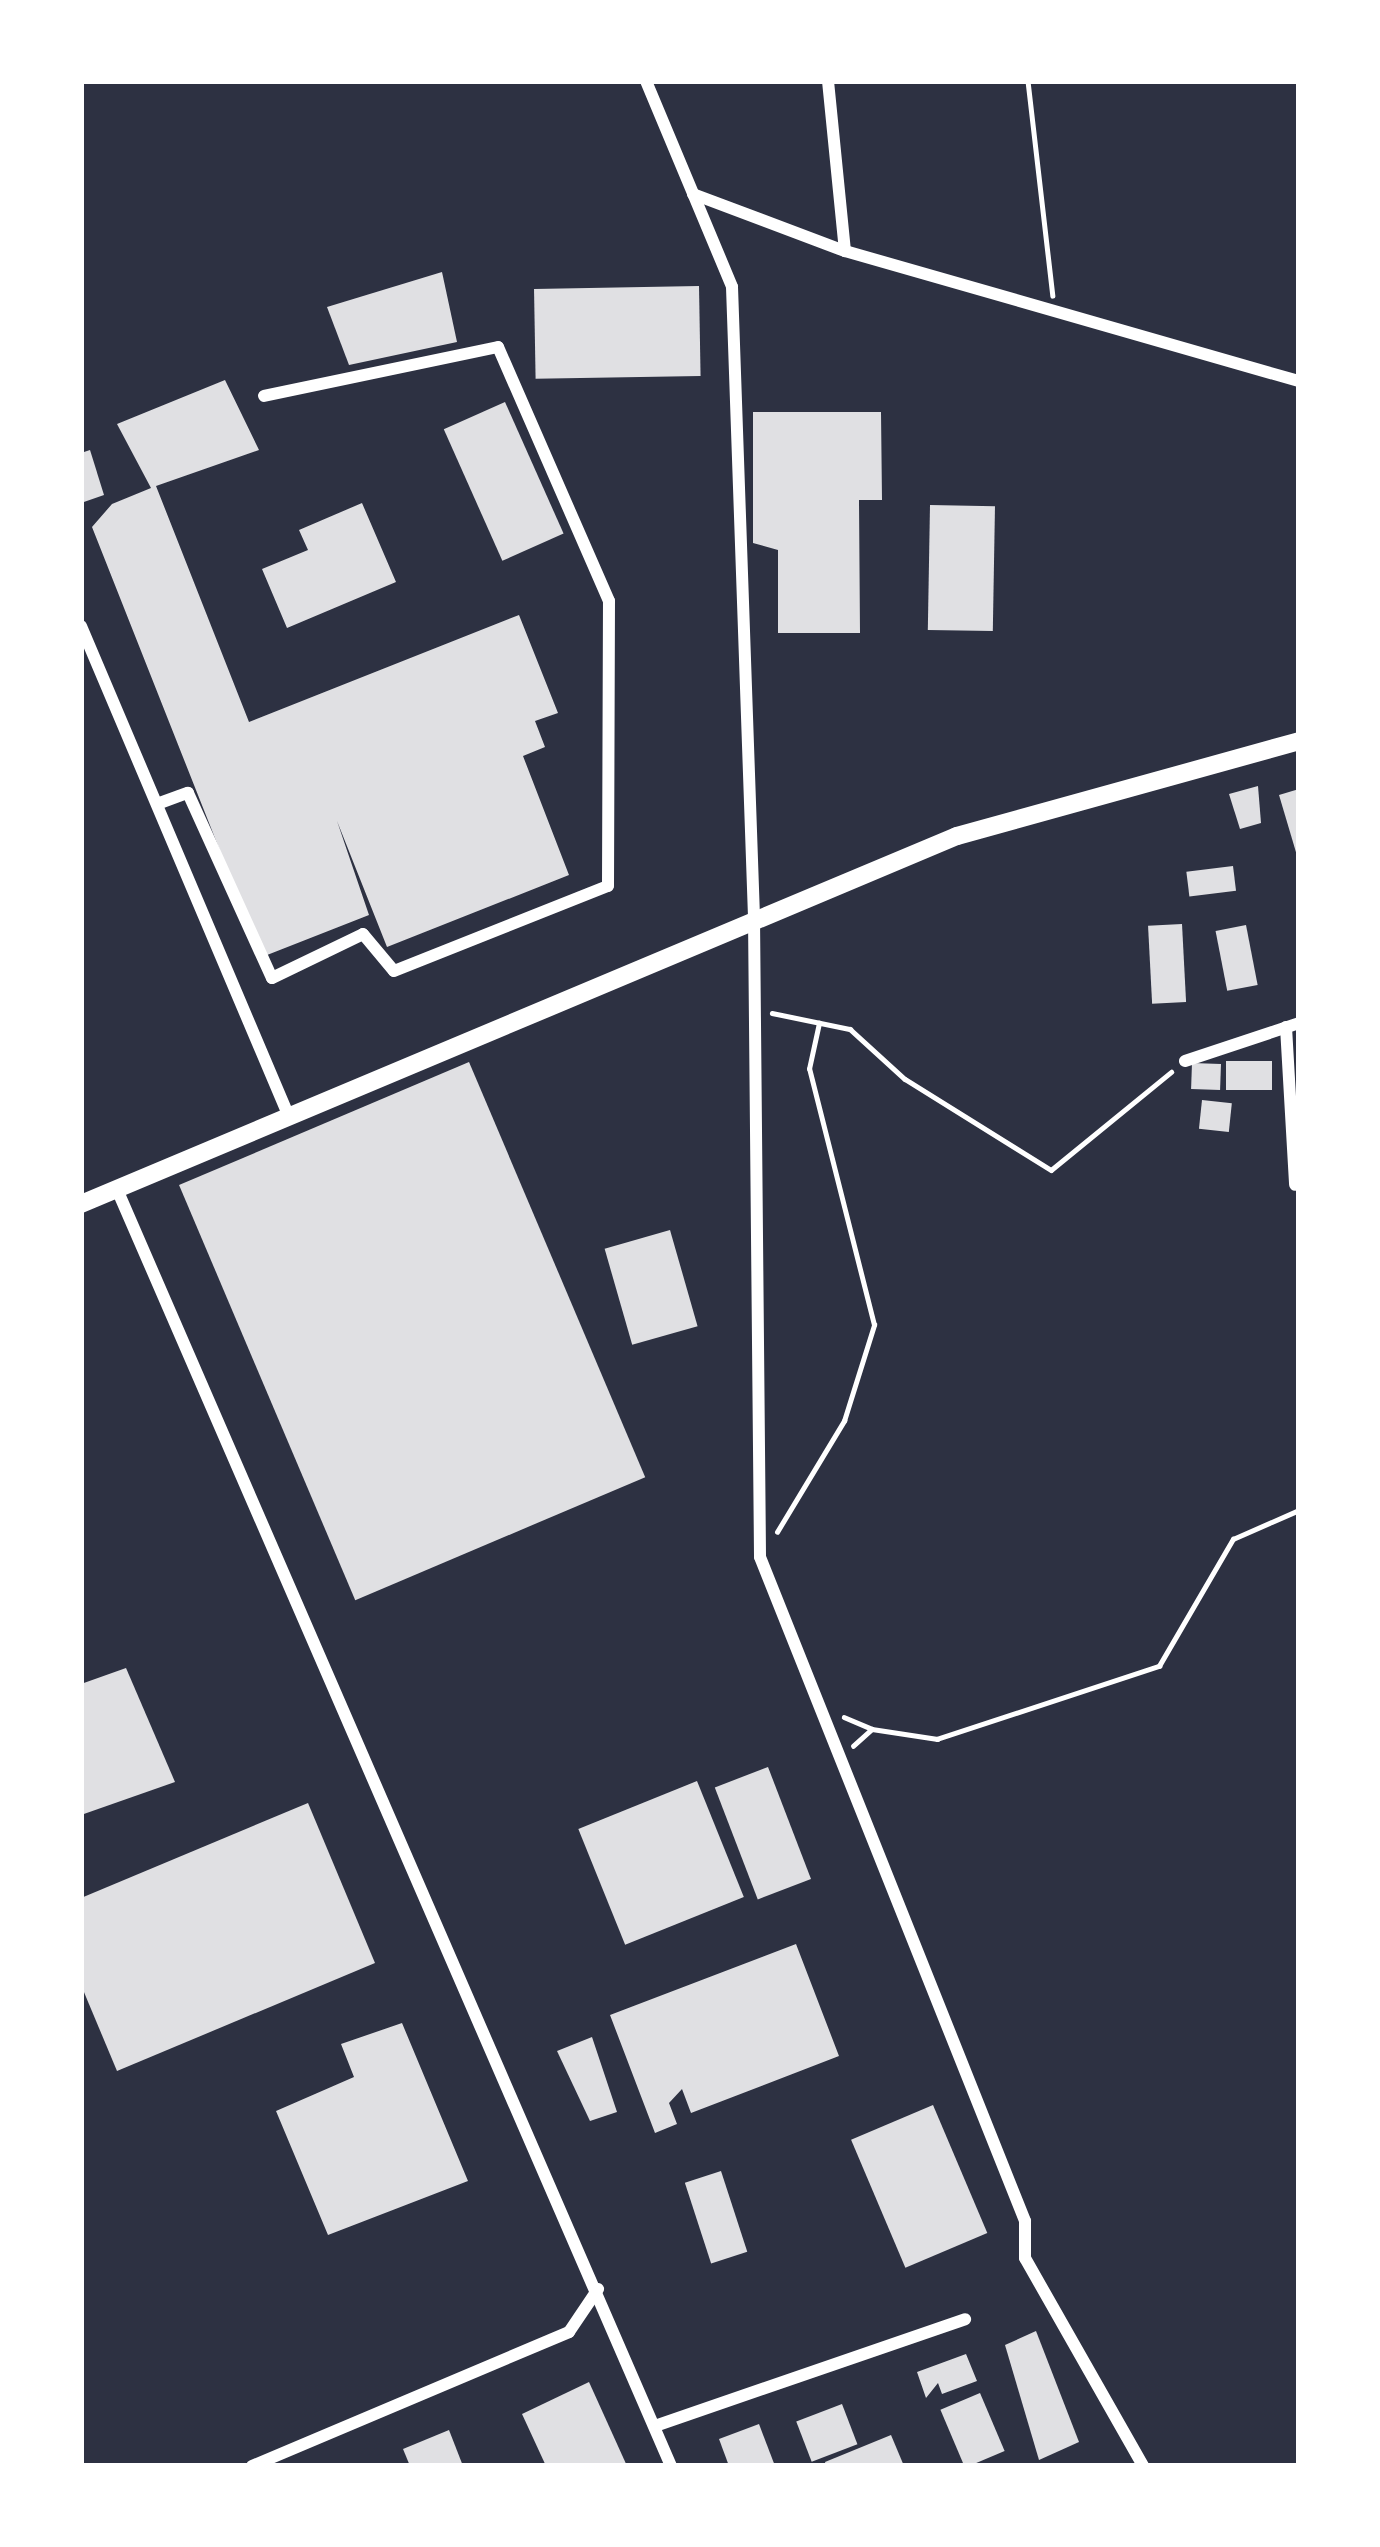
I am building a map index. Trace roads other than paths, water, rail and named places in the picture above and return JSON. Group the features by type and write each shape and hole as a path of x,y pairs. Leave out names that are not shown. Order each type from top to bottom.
{"main road":[{"path":"81,1204 287,1112 957,836 1299,741"}],"street":[{"path":"646,81 732,286 754,918 760,1557 1025,2221 1025,2258 1142,2466"},
{"path":"828,81 845,251"},
{"path":"694,194 845,251 1299,381"},
{"path":"157,804 188,793 272,978 363,934 394,970 608,886 609,602 498,346 264,396"},
{"path":"81,626 287,1112"},
{"path":"1185,1060 1292,1025 1295,1185"},
{"path":"116,1186 671,2466"},
{"path":"252,2466 568,2332 598,2289"},
{"path":"656,2426 965,2320"}]}
